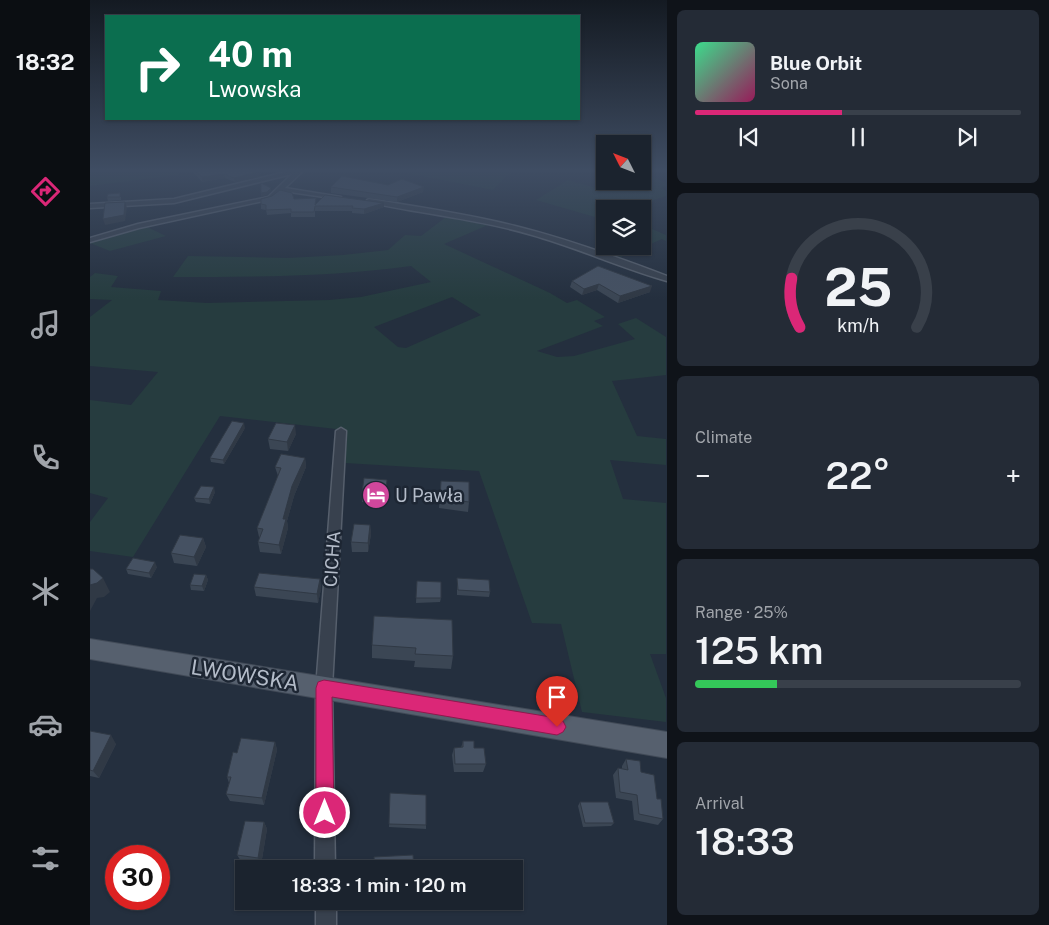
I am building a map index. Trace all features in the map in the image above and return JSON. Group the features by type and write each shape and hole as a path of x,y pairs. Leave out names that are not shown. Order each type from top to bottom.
{"main road":[{"name":"LWOWSKA","path":"90,649 666,744"}],"street":[{"path":"182,212 185,217"},
{"path":"90,240 138,226 207,212"},
{"path":"438,212 515,228 579,248 666,279"},
{"name":"CICHA","path":"325,860 324,688 341,431"},
{"path":"326,910 326,925"}],"green space":[{"path":"578,212 596,212 595,217"},
{"path":"446,217 488,225 444,244 550,293 567,303 577,300 605,317 594,321 603,326 537,351 557,357 574,356 635,339 618,324 636,318 666,337 666,375 612,381 637,436 666,439 666,465 610,460 623,499 666,503 666,654 650,654 666,698 666,722 582,712 561,624 532,623 479,471 345,463 347,434 336,429 220,416 133,557 90,551 90,522 108,498 90,493 90,400 131,405 158,372 90,366 90,317 112,300 90,299 90,277 95,273 118,276 111,287 161,291 158,300 207,303 329,300 361,297 431,282 411,266 322,274 173,277 188,256 288,258 343,255 388,250 405,235 421,236","holes":["452,297 481,315 406,348 398,347 374,327"]},
{"path":"147,227 166,236 110,251 90,243"},
{"path":"651,228 666,235 666,241 662,239 651,244"}],"building":[{"path":"104,212 124,212 124,215 103,219"},
{"path":"598,266 652,286 620,296 599,284 584,289 572,281"},
{"path":"232,421 244,423 223,460 210,458"},
{"path":"276,423 295,425 287,442 268,439"},
{"path":"281,454 305,458 292,486 283,519 286,519 279,545 258,542 263,529 257,528 281,468 275,467"},
{"path":"364,478 387,480 385,494 362,493"},
{"path":"441,481 469,482 469,502 440,498"},
{"path":"201,486 214,487 209,499 194,498"},
{"path":"354,524 370,525 368,543 351,542"},
{"path":"180,535 203,538 194,557 171,553"},
{"path":"133,558 155,562 149,573 126,569"},
{"path":"90,569 93,569 103,578 97,583 90,585"},
{"path":"259,573 320,579 317,594 254,587"},
{"path":"194,574 206,575 202,586 190,585"},
{"path":"457,578 489,580 490,592 458,590"},
{"path":"417,581 441,582 441,598 416,598"},
{"path":"374,616 452,620 453,656 415,654 416,648 372,645"},
{"path":"90,731 111,735 93,771 90,770"},
{"path":"241,738 275,742 262,798 226,794 231,777 227,777 233,752 237,753"},
{"path":"463,741 474,741 474,748 484,748 486,764 455,764 454,748 463,747"},
{"path":"626,759 640,761 641,772 654,775 657,799 661,799 663,819 639,814 637,795 620,792 618,768 628,770"},
{"path":"390,793 426,795 426,825 389,824"},
{"path":"580,802 608,802 614,823 585,823"},
{"path":"245,821 264,822 258,858 237,855"},
{"path":"413,855 413,860 374,860 374,857"}],"place":[{"name":"U Pawła","path":"376,495"}],"route":[{"path":"325,813 324,688 557,727"}]}
